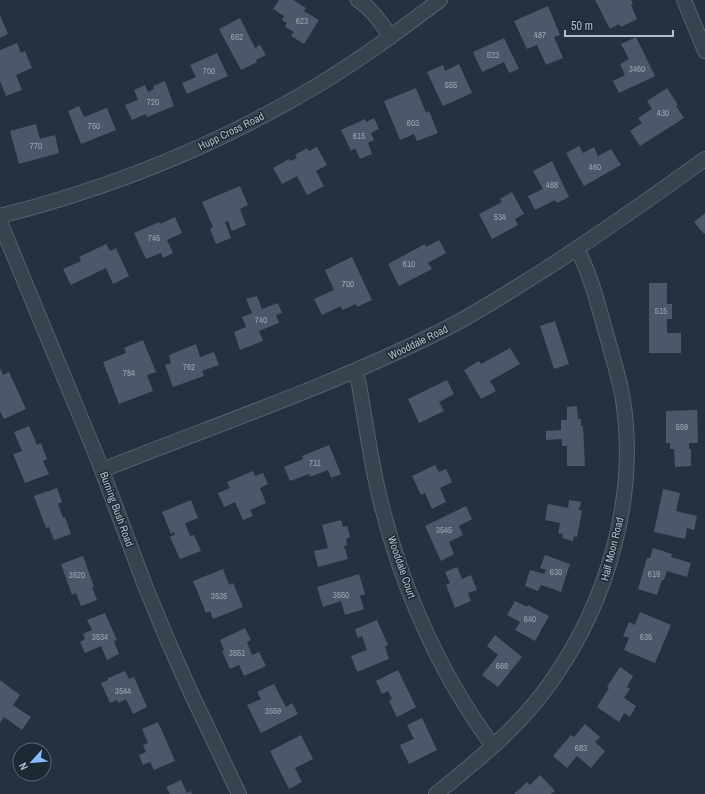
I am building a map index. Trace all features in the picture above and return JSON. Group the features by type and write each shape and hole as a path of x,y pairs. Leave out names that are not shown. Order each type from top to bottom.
{"street":[{"path":"358,0 376,16 391,37"},
{"name":"Hupp Cross Road","path":"0,216 78,193 162,164 250,122 324,81 391,37 440,0"},
{"path":"684,0 705,51"},
{"name":"Wooddale Road","path":"102,470 355,371 474,314 577,249 705,160"},
{"name":"Burning Bush Road","path":"0,222 102,470 144,583 167,639 239,794"},
{"name":"Half Moon Road","path":"436,794 515,726 549,685 577,639 603,584 613,551 623,498 626,425 623,399 616,368 588,270 577,249"},
{"name":"Wooddale Court","path":"355,371 359,384 375,478 405,582 431,643 446,673 473,720 493,746"}],"building":[{"path":"279,0 293,0 306,8 304,11 319,20 304,44 291,36 294,32 285,27 287,23 282,20 284,16 273,9"},
{"path":"595,0 631,0 633,4 631,5 637,19 621,27 619,24 610,29"},
{"path":"548,6 560,35 554,37 563,58 546,65 537,45 527,49 514,21"},
{"path":"0,15 8,34 0,38"},
{"path":"240,18 255,48 260,45 266,55 256,60 257,62 241,70 219,29"},
{"path":"636,37 655,76 619,93 613,81 625,75 620,64 629,59 621,44"},
{"path":"504,38 519,69 509,73 504,62 482,72 473,52"},
{"path":"17,43 21,53 25,51 32,68 16,75 22,90 6,96 0,81 0,50"},
{"path":"217,53 228,76 187,94 182,83 196,77 190,65"},
{"path":"459,64 472,93 443,106 427,72 443,65 445,71"},
{"path":"165,81 174,106 147,117 146,114 132,120 125,105 138,100 134,90 145,85 148,92 154,89 153,86"},
{"path":"416,88 426,113 429,111 438,133 417,141 414,134 400,140 384,101"},
{"path":"667,88 684,118 640,146 630,131 642,123 638,118 652,109 647,101"},
{"path":"79,106 84,117 107,108 116,130 81,144 68,111"},
{"path":"374,118 379,129 371,133 374,140 368,143 372,154 360,159 355,148 351,151 341,130 365,119 366,122"},
{"path":"36,124 40,139 55,135 59,153 19,164 10,131"},
{"path":"579,146 583,153 594,147 598,156 611,149 621,165 584,186 566,153"},
{"path":"317,147 327,165 316,171 324,186 307,195 297,176 282,184 273,168 289,159 290,161 297,158 295,155 307,148 309,151"},
{"path":"552,161 569,197 557,203 555,200 535,210 528,196 543,189 533,171"},
{"path":"240,186 248,205 240,209 246,225 232,231 228,221 225,222 231,238 216,244 210,229 213,227 202,202"},
{"path":"512,192 524,214 515,219 518,225 492,239 479,214 502,202 500,199"},
{"path":"705,213 705,233 704,234 694,222"},
{"path":"175,217 182,233 167,240 173,253 163,258 161,253 146,259 134,233"},
{"path":"439,240 446,253 428,263 432,269 399,286 388,264 425,244 426,247"},
{"path":"106,244 110,251 116,248 129,276 113,284 106,268 71,285 63,269 81,261 79,257"},
{"path":"352,257 372,300 357,307 356,304 342,310 341,306 322,315 314,299 334,290 325,270"},
{"path":"649,283 667,283 667,304 672,304 672,319 667,319 667,333 681,333 681,353 649,353"},
{"path":"257,296 262,309 278,303 282,313 276,315 279,323 259,331 263,341 240,350 234,332 246,327 242,317 252,313 246,299"},
{"path":"555,321 569,364 554,369 540,326"},
{"path":"143,340 156,372 147,375 153,391 119,404 103,362 126,353 124,348"},
{"path":"196,344 200,357 214,352 219,365 202,371 204,376 173,387 165,365 171,363 169,355"},
{"path":"510,348 520,364 490,381 496,391 481,399 464,370 479,361 481,364"},
{"path":"0,368 3,375 9,372 26,409 4,419 0,411"},
{"path":"447,380 454,394 439,402 444,411 419,423 408,399"},
{"path":"577,406 578,419 581,419 581,426 583,426 585,466 567,466 567,446 562,446 562,439 546,440 546,431 561,430 561,420 567,420 567,407"},
{"path":"697,410 698,443 689,443 689,449 691,449 691,466 675,467 674,449 670,449 670,443 666,443 666,411"},
{"path":"29,426 37,445 41,443 47,459 43,461 49,474 25,483 13,454 22,451 14,432"},
{"path":"329,445 341,474 331,478 328,470 310,477 309,474 290,481 284,467 303,459 302,456"},
{"path":"435,465 439,472 446,469 452,482 440,488 446,502 432,509 425,493 421,495 412,476"},
{"path":"253,471 255,476 263,473 268,484 260,488 266,503 250,510 253,516 243,520 235,502 224,507 218,493 230,488 227,482"},
{"path":"57,488 62,502 58,504 63,518 65,517 71,534 54,540 49,527 46,528 34,496"},
{"path":"663,489 680,493 676,511 697,516 694,530 687,528 685,539 654,532"},
{"path":"191,500 198,518 185,523 190,536 194,535 201,551 180,559 170,537 175,534 174,532 171,534 162,512"},
{"path":"569,500 581,502 579,510 582,511 577,537 574,536 573,541 562,538 563,534 558,533 560,523 545,520 548,504 568,508"},
{"path":"466,506 472,519 459,526 463,535 449,542 454,554 441,561 425,526"},
{"path":"341,520 343,527 347,526 350,537 346,539 347,545 344,546 348,559 318,567 314,551 328,548 322,525"},
{"path":"653,548 672,554 671,557 691,563 687,577 667,571 657,595 638,589 647,558 650,558"},
{"path":"545,555 570,564 561,592 541,585 538,591 525,586 530,570 544,574 546,570 540,568"},
{"path":"83,556 97,600 81,606 76,593 72,595 61,564"},
{"path":"457,567 462,579 471,575 477,590 468,593 471,601 455,608 446,585 450,583 445,572"},
{"path":"223,569 229,585 233,583 243,607 213,619 210,611 206,613 193,581"},
{"path":"359,574 365,594 360,596 364,609 345,615 341,601 323,607 317,587"},
{"path":"515,601 527,607 528,605 549,616 535,641 515,630 520,622 507,615"},
{"path":"640,612 671,625 655,663 624,650 629,638 623,636 629,622 635,625"},
{"path":"105,613 117,640 114,641 119,654 107,660 101,646 85,653 80,642 85,639 83,634 92,630 87,620"},
{"path":"377,620 388,645 385,647 389,659 357,672 351,656 367,650 362,636 358,638 355,629"},
{"path":"245,628 251,640 247,642 252,655 259,652 266,666 244,676 239,665 230,669 222,651 224,650 220,640"},
{"path":"495,635 522,657 498,687 482,675 498,655 487,646"},
{"path":"620,667 633,676 627,687 630,689 624,698 636,706 630,717 624,713 619,722 597,707 609,688 607,687"},
{"path":"398,670 416,707 397,717 389,701 392,699 388,691 382,694 376,681"},
{"path":"125,671 129,679 134,677 147,707 133,714 126,699 119,703 117,700 110,703 101,683 108,680 108,678"},
{"path":"0,680 20,695 13,705 31,717 22,730 4,717 0,723"},
{"path":"274,684 286,707 292,703 298,714 261,733 247,705 261,699 257,692"},
{"path":"422,718 437,750 409,764 400,745 414,739 407,725"},
{"path":"158,722 175,761 154,770 150,762 143,765 139,755 146,752 143,745 148,743 142,729"},
{"path":"585,724 600,737 595,742 605,751 591,768 577,756 567,768 553,756 571,735 574,737"},
{"path":"301,735 313,759 295,768 302,782 289,789 270,751"},
{"path":"540,775 555,791 551,794 514,794 527,782 530,785"},
{"path":"181,780 187,793 191,791 192,794 170,794 166,787"}]}
